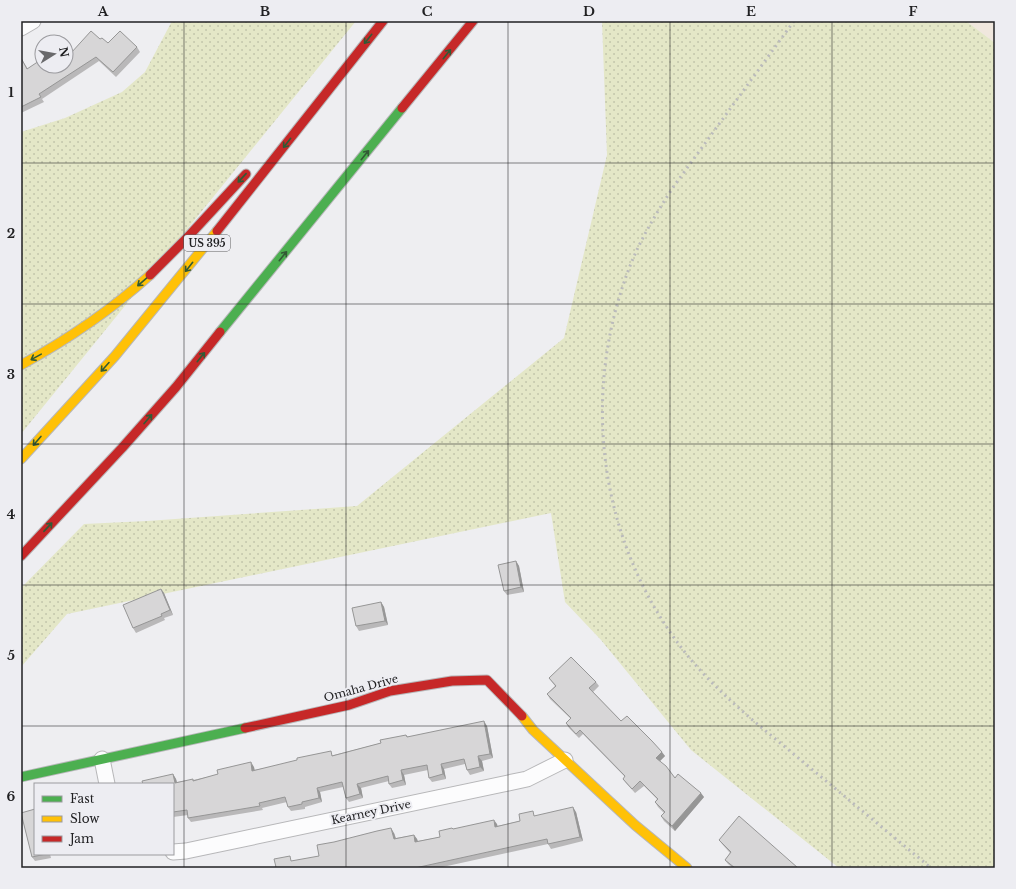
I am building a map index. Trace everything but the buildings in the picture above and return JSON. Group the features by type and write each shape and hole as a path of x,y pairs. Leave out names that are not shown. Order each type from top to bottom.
{"main road":[{"name":"US 395","path":"21,460 115,356 180,278 383,21"},
{"path":"21,556 122,448 176,387 473,21"},
{"path":"279,138 354,57"},
{"path":"21,365 66,340 128,294 177,247 252,167"},
{"name":"Omaha Drive","path":"21,777 349,705 390,691 452,681 487,680 513,706 533,730 635,825 687,868"}],"street":[{"path":"21,28 33,21"},
{"path":"102,759 107,783"},
{"name":"Kearney Drive","path":"174,852 186,852 527,779 565,760"}],"shaded area":[{"path":"966,21 995,21 995,43"}],"green space":[{"path":"172,21 356,21 21,434 21,132 65,118 122,92 145,72"},
{"path":"602,21 966,21 995,43 995,868 839,868 691,750 601,640 565,602 551,513 67,614 21,667 21,588 84,524 357,506 564,338 607,155"}],"railway":[{"path":"794,21 674,186 650,225 630,266 614,317 605,368 603,420 607,472 618,523 636,572 661,618 692,661 727,697 752,719 931,868"}],"traffic: fast":[{"path":"220,332 402,108"},
{"path":"21,777 245,728"}],"traffic: slow":[{"path":"21,459 115,356 217,231"},
{"path":"21,365 88,324 150,275"},
{"path":"522,716 533,730 635,825 687,868"}],"traffic: jam":[{"path":"217,231 383,21"},
{"path":"402,108 473,21"},
{"path":"150,275 186,239 246,174"},
{"path":"21,556 122,448 176,387 220,332"},
{"path":"245,728 349,705 390,691 452,681 487,680 522,716"}]}
